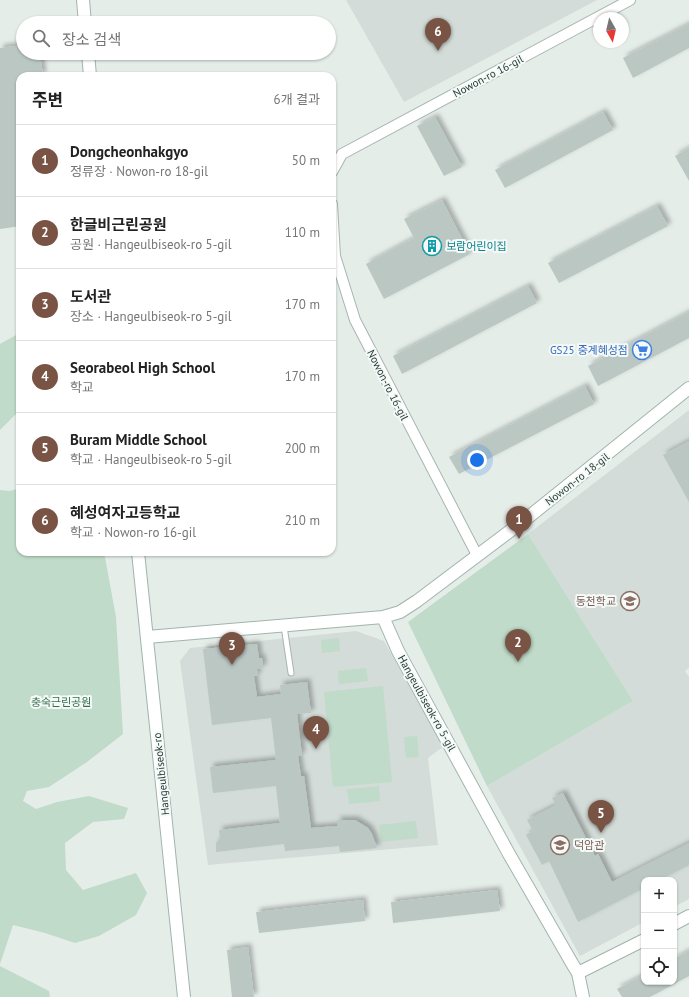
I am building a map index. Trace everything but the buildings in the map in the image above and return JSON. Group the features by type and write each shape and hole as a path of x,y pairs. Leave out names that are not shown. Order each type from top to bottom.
{"street":[{"path":"83,0 84,16"},
{"name":"Nowon-ro 16-gil","path":"336,165 342,154 630,0"},
{"path":"89,60 90,72"},
{"name":"Nowon-ro 16-gil","path":"336,259 355,320 477,555"},
{"name":"Nowon-ro 18-gil","path":"382,617 400,612 417,601 532,514 689,388"},
{"name":"Hangeulbiseok-ro","path":"138,556 184,997"},
{"path":"147,637 382,617"},
{"name":"Hangeulbiseok-ro 5-gil","path":"382,617 398,652 506,848 578,973 583,997"},
{"path":"677,922 689,916"},
{"path":"578,973 641,942"}],"lane":[{"path":"284,626 291,673"}],"shaded area":[{"path":"346,0 597,0 404,102"},
{"path":"689,410 689,668 685,671 689,677 689,899 677,905 677,877 641,877 641,924 580,956 487,786 633,701 528,534"},
{"path":"356,631 384,641 444,746 428,758 438,845 208,865 180,661 190,648"}],"green space":[{"path":"16,335 16,414 0,430 0,344"},
{"name":"충숙근린공원","path":"16,489 16,556 105,556 116,617 123,734 87,762 49,787 27,791 23,801 36,809 57,802 89,796 128,808 124,819 93,822 65,843 66,870 83,890 136,873 147,893 136,915 99,936 75,943 45,933 13,925 0,964 0,490 10,491"},
{"path":"528,534 633,701 487,786 408,622"},
{"path":"339,638 340,651 322,653 321,640"},
{"path":"366,668 368,681 339,684 338,671"},
{"path":"383,686 392,782 333,787 324,692"},
{"path":"417,736 419,757 406,758 404,737"},
{"path":"379,786 380,801 349,804 347,789"},
{"path":"416,821 418,838 381,842 379,825"},
{"path":"0,966 49,991 50,997 0,997"}],"place":[{"name":"혜성여자고등학교","path":"438,51"},
{"name":"보람어린이집","path":"432,246"},
{"name":"GS25 중계혜성점","path":"642,350"},
{"name":"Dongcheonhakgyo","path":"519,539"},
{"name":"동천학교","path":"630,601"},
{"name":"한글비근린공원","path":"518,662"},
{"name":"도서관","path":"232,665"},
{"name":"Seorabeol High School","path":"316,749"},
{"name":"Buram Middle School","path":"601,833"},
{"name":"덕암관","path":"560,845"}]}
